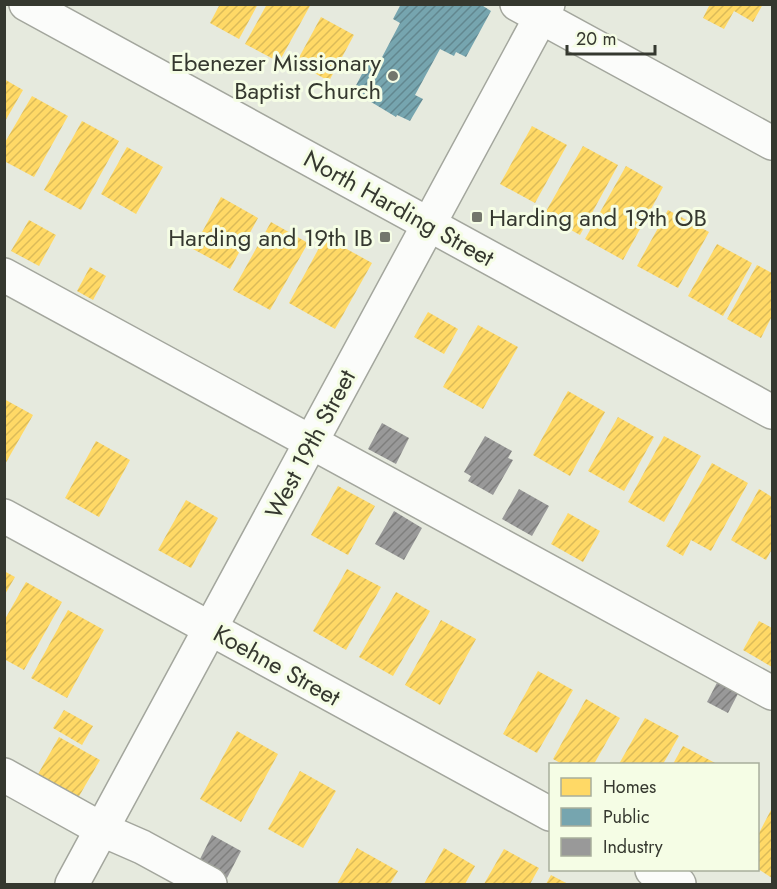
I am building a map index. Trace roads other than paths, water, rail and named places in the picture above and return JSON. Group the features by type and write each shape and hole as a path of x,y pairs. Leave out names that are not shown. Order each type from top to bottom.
{"street":[{"name":"North Harding Street","path":"26,4 772,412"},
{"name":"West 19th Street","path":"72,885 429,224 535,9"},
{"path":"535,9 772,143"},
{"path":"4,275 772,693"},
{"name":"Koehne Street","path":"4,516 549,813"},
{"path":"4,775 102,830 142,847 210,885"},
{"path":"654,871 680,885"}],"place":[{"name":"Ebenezer Missionary Baptist Church","path":"393,76"},
{"name":"Harding and 19th OB","path":"477,217"},
{"name":"Harding and 19th IB","path":"385,237"}]}
